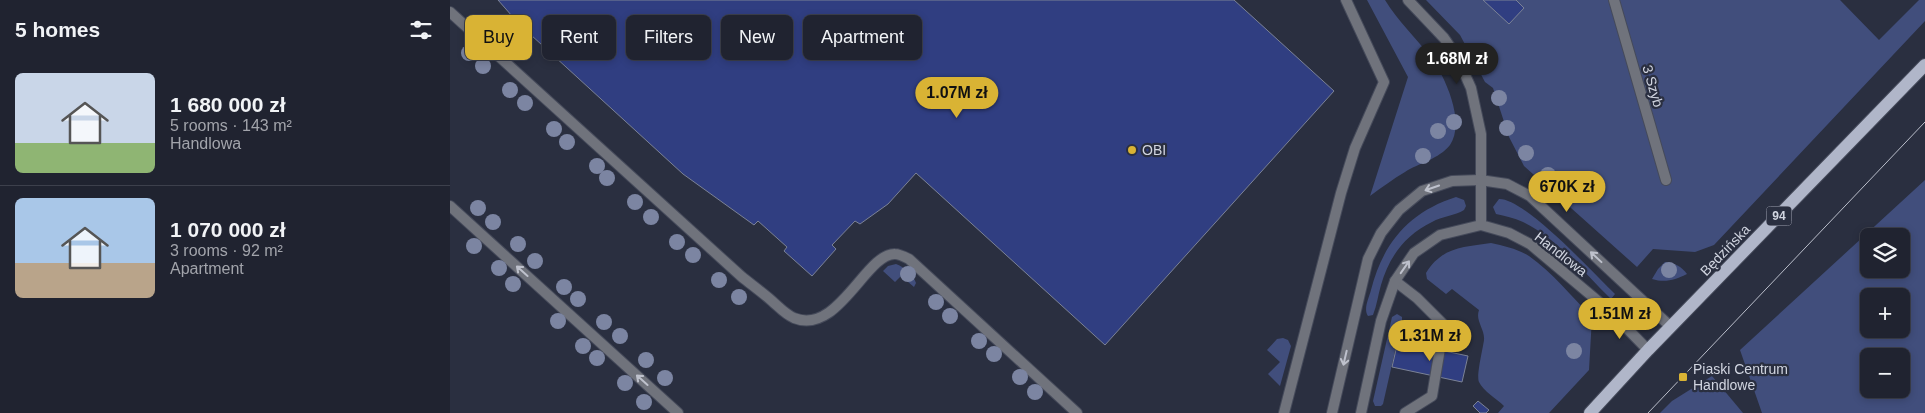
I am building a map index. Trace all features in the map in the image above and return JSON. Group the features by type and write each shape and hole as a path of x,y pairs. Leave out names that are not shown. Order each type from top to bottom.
{"main road":[{"name":"Będzińska","path":"1590,413 1648,350 1925,65"}],"street":[{"path":"1284,413 1344,184 1355,148 1384,82 1346,0"},
{"path":"1362,413 1381,321 1394,281 1414,253 1440,235 1481,225 1482,134 1471,88 1466,73 1444,38 1408,0"},
{"name":"3 Szyb","path":"1614,0 1666,180"},
{"path":"450,12 735,271 785,313 795,318 810,321 821,317 837,306 883,258 895,254 909,259 1077,413"},
{"name":"Handlowa","path":"1332,413 1368,259 1380,233 1399,210 1422,192 1452,181 1480,180 1507,184 1530,196 1671,327"},
{"path":"450,206 678,413"},
{"name":"Handlowa","path":"1481,225 1509,233 1530,244 1611,312 1648,350"},
{"path":"1394,281 1417,298 1444,325 1432,396 1405,413"}],"shaded area":[{"path":"1367,0 1385,0 1430,56 1442,75 1452,99 1456,124 1450,145 1445,150 1401,175 1370,196 1408,77"},
{"path":"1426,0 1840,0 1879,40 1919,0 1925,0 1925,21 1714,245 1695,252 1653,249 1637,267 1524,166 1509,137 1493,88 1485,82 1460,35"},
{"path":"1925,180 1925,413 1762,413 1740,350 1860,240 1860,278 1910,278 1910,228 1873,228"},
{"path":"1456,197 1464,200 1466,206 1464,210 1422,227 1399,248 1384,275 1373,315 1368,316 1366,310 1367,303 1376,273 1391,244 1400,232 1425,211 1439,203"},
{"path":"1499,199 1511,202 1525,211 1559,239 1615,294 1611,299 1570,257 1547,237 1523,222 1496,214 1493,207"},
{"path":"1491,243 1529,256 1554,277 1592,317 1589,370 1549,413 1498,413 1504,406 1484,389 1478,379 1484,340 1478,318 1479,310 1452,289 1446,294 1427,279 1426,273 1432,264 1446,253 1462,247"},
{"path":"1665,262 1678,265 1687,274 1670,280 1652,279"},
{"path":"896,264 913,277 916,283 914,287 901,276 895,282 883,271 888,266"},
{"path":"1397,314 1402,317 1402,320 1383,404 1375,406 1373,401 1392,317"},
{"path":"1283,338 1288,340 1291,346 1280,386 1268,374 1280,362 1267,350 1277,339"},
{"path":"1712,376 1743,413 1660,413 1672,401"}],"building":[{"path":"498,0 1234,0 1334,91 1105,345 916,173 888,204 860,224 855,221 832,245 836,249 812,276 784,251 787,247 758,221 754,225 683,174 558,60 616,60 616,15 542,15 542,45 532,36 532,15 511,15"},
{"path":"1483,0 1516,0 1524,8 1509,24"},
{"path":"1398,341 1468,356 1462,382 1392,367"},
{"path":"1478,401 1489,410 1486,413 1480,413 1473,406"}],"tram line":[{"path":"1648,413 1925,122"}],"place":[{"name":"OBI","path":"1132,150"},
{"name":"Piaski Centrum Handlowe","path":"1683,377"}]}
